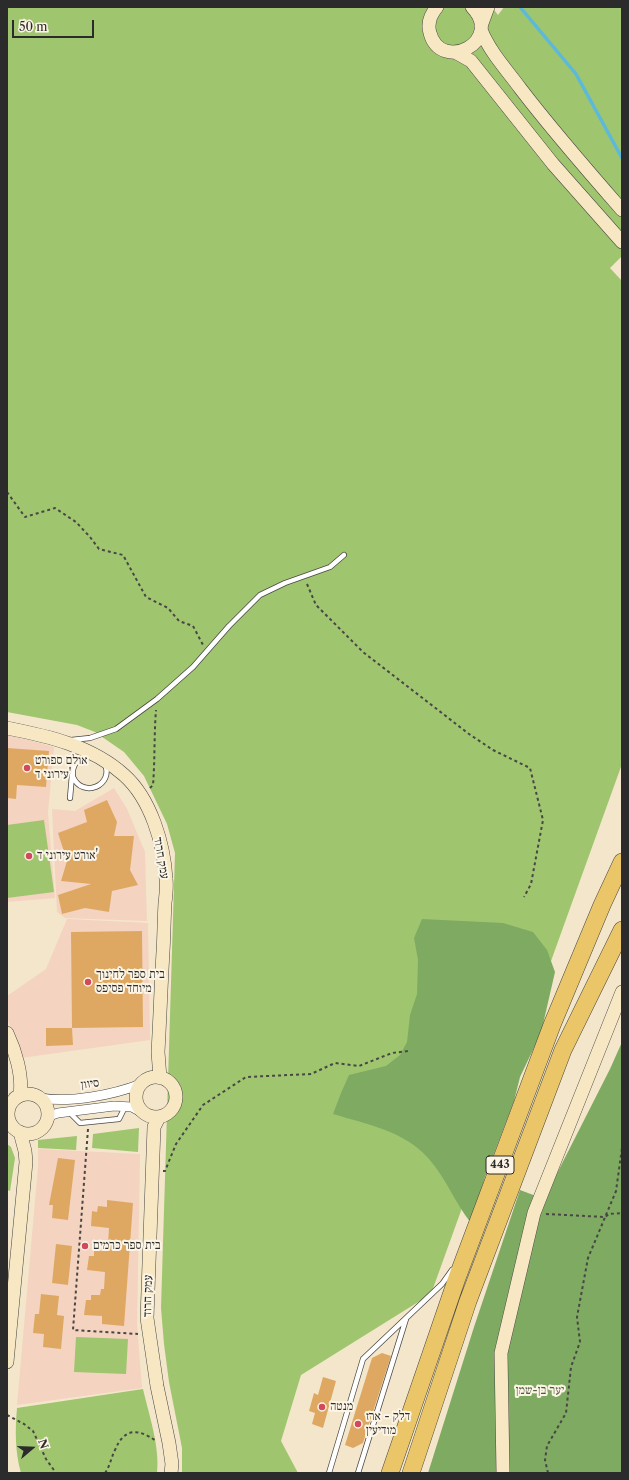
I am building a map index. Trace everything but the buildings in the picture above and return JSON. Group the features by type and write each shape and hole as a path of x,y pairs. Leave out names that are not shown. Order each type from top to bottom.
{"highway":[{"name":"443","path":"390,1473 468,1250 552,1025 602,905 622,862"},
{"name":"443","path":"411,1473 468,1301 564,1050 622,930"}],"street":[{"path":"437,7 429,13 429,30 434,42 444,50 455,52 463,51 471,47 476,41 488,7"},
{"path":"472,7 480,18 481,28 488,46 569,150 622,210"},
{"path":"455,52 471,61 553,164 622,242"},
{"name":"עמק חרוד","path":"7,728 62,741 99,758 124,775 142,797 152,816 160,843 166,879 158,1052 160,1078"},
{"path":"503,1473 501,1353 534,1213 622,992"},
{"path":"7,1033 20,1070 22,1086 20,1095 15,1098 11,1104 8,1116 10,1122 14,1128 20,1132 31,1134 43,1127 47,1121 48,1114 44,1101 32,1094 21,1095 15,1098"},
{"path":"160,1078 167,1081 172,1086 176,1098 171,1110 165,1115 159,1117 150,1116 143,1113 139,1108 136,1097 137,1090 146,1080 160,1078"},
{"name":"סיוון","path":"40,1098 57,1100 112,1094 141,1084"},
{"name":"סיוון","path":"47,1121 52,1115 114,1106 132,1107 143,1113"},
{"name":"עמק חרוד","path":"159,1117 154,1127 147,1300 149,1335 172,1464 171,1473"},
{"path":"7,1362 26,1162 20,1132"}],"lane":[{"path":"62,741 90,738 116,729 157,699 194,667 229,626 260,595 285,583 330,567 344,555"},
{"path":"70,798 73,774 74,767 78,760 88,755 99,758 106,767 106,776 100,784 93,788 85,788 81,786 75,780 73,774"},
{"path":"69,1112 80,1123 119,1118 125,1106"},
{"path":"329,1473 364,1358 442,1284 468,1250"},
{"path":"358,1473 406,1318"}],"path":[{"path":"7,492 25,517 55,508 76,522 90,536 99,549 123,555 146,597 168,608 179,621 192,626 206,652"},
{"path":"304,577 316,605 363,652 469,734 494,750 530,768 543,820 531,884 524,897"},
{"path":"142,797 153,785 157,699"},
{"path":"152,1170 166,1171 176,1144 203,1105 246,1076 311,1074 335,1063 359,1066 392,1053 408,1051"},
{"path":"89,1122 73,1330 149,1335"},
{"path":"548,1473 545,1460 547,1446 566,1413 571,1367 580,1342 577,1317 588,1258 616,1191 622,1148"},
{"path":"534,1213 605,1217 610,1214 622,1213"},
{"path":"7,1415 24,1424 33,1431 46,1459 56,1473"},
{"path":"105,1473 120,1440 129,1432 139,1432 150,1437 170,1452"}],"shaded area":[{"name":"אורט עירוני ד'","path":"7,735 54,747 48,813 55,898 7,902"},
{"name":"אולם ספורט עירוני ד'","path":"114,788 127,809 145,852 147,921 65,918 57,912 52,809 75,811"},
{"name":"בית ספר לחינוך מיוחד פסיפס","path":"67,919 148,923 150,1040 21,1058 7,1017 7,996 46,969"},
{"name":"בית ספר כרמים","path":"38,1149 140,1154 137,1324 142,1388 17,1405 38,1167"}],"green space":[{"path":"7,7 492,7 498,15 504,7 622,7 622,256 610,268 622,281 622,764 431,1294 301,1375 281,1441 298,1473 182,1473 182,1448 169,1382 161,1308 175,853 167,824 144,776 124,752 95,732 77,725 7,712"},
{"path":"44,820 54,892 7,898 7,825"},
{"path":"422,919 503,923 533,932 547,950 555,972 541,1033 520,1077 514,1101 485,1177 471,1223 435,1166 419,1149 397,1135 372,1125 333,1114 349,1075 386,1066 400,1055 407,1042 410,1015 417,994 418,960 414,938"},
{"name":"יער בן-שמן","path":"622,1042 622,1473 428,1473 474,1327 520,1190 544,1199 610,1069"},
{"path":"139,1128 138,1152 92,1148 93,1134"},
{"path":"77,1136 76,1150 38,1148 38,1140"},
{"path":"7,1144 11,1147 15,1158 10,1191 7,1190"},
{"path":"76,1337 128,1339 126,1374 74,1372"},
{"path":"143,1389 157,1453 157,1473 21,1473 16,1441 17,1408"}],"waterway":[{"path":"520,7 576,74 622,158"}],"place":[{"name":"אולם ספורט עירוני ד'","path":"27,768"},
{"name":"אורט עירוני ד'","path":"29,856"},
{"name":"בית ספר לחינוך מיוחד פסיפס","path":"88,982"},
{"name":"בית ספר כרמים","path":"85,1246"},
{"name":"מנטה","path":"322,1407"},
{"name":"דלק - ארז מודיעין","path":"358,1424"}]}
